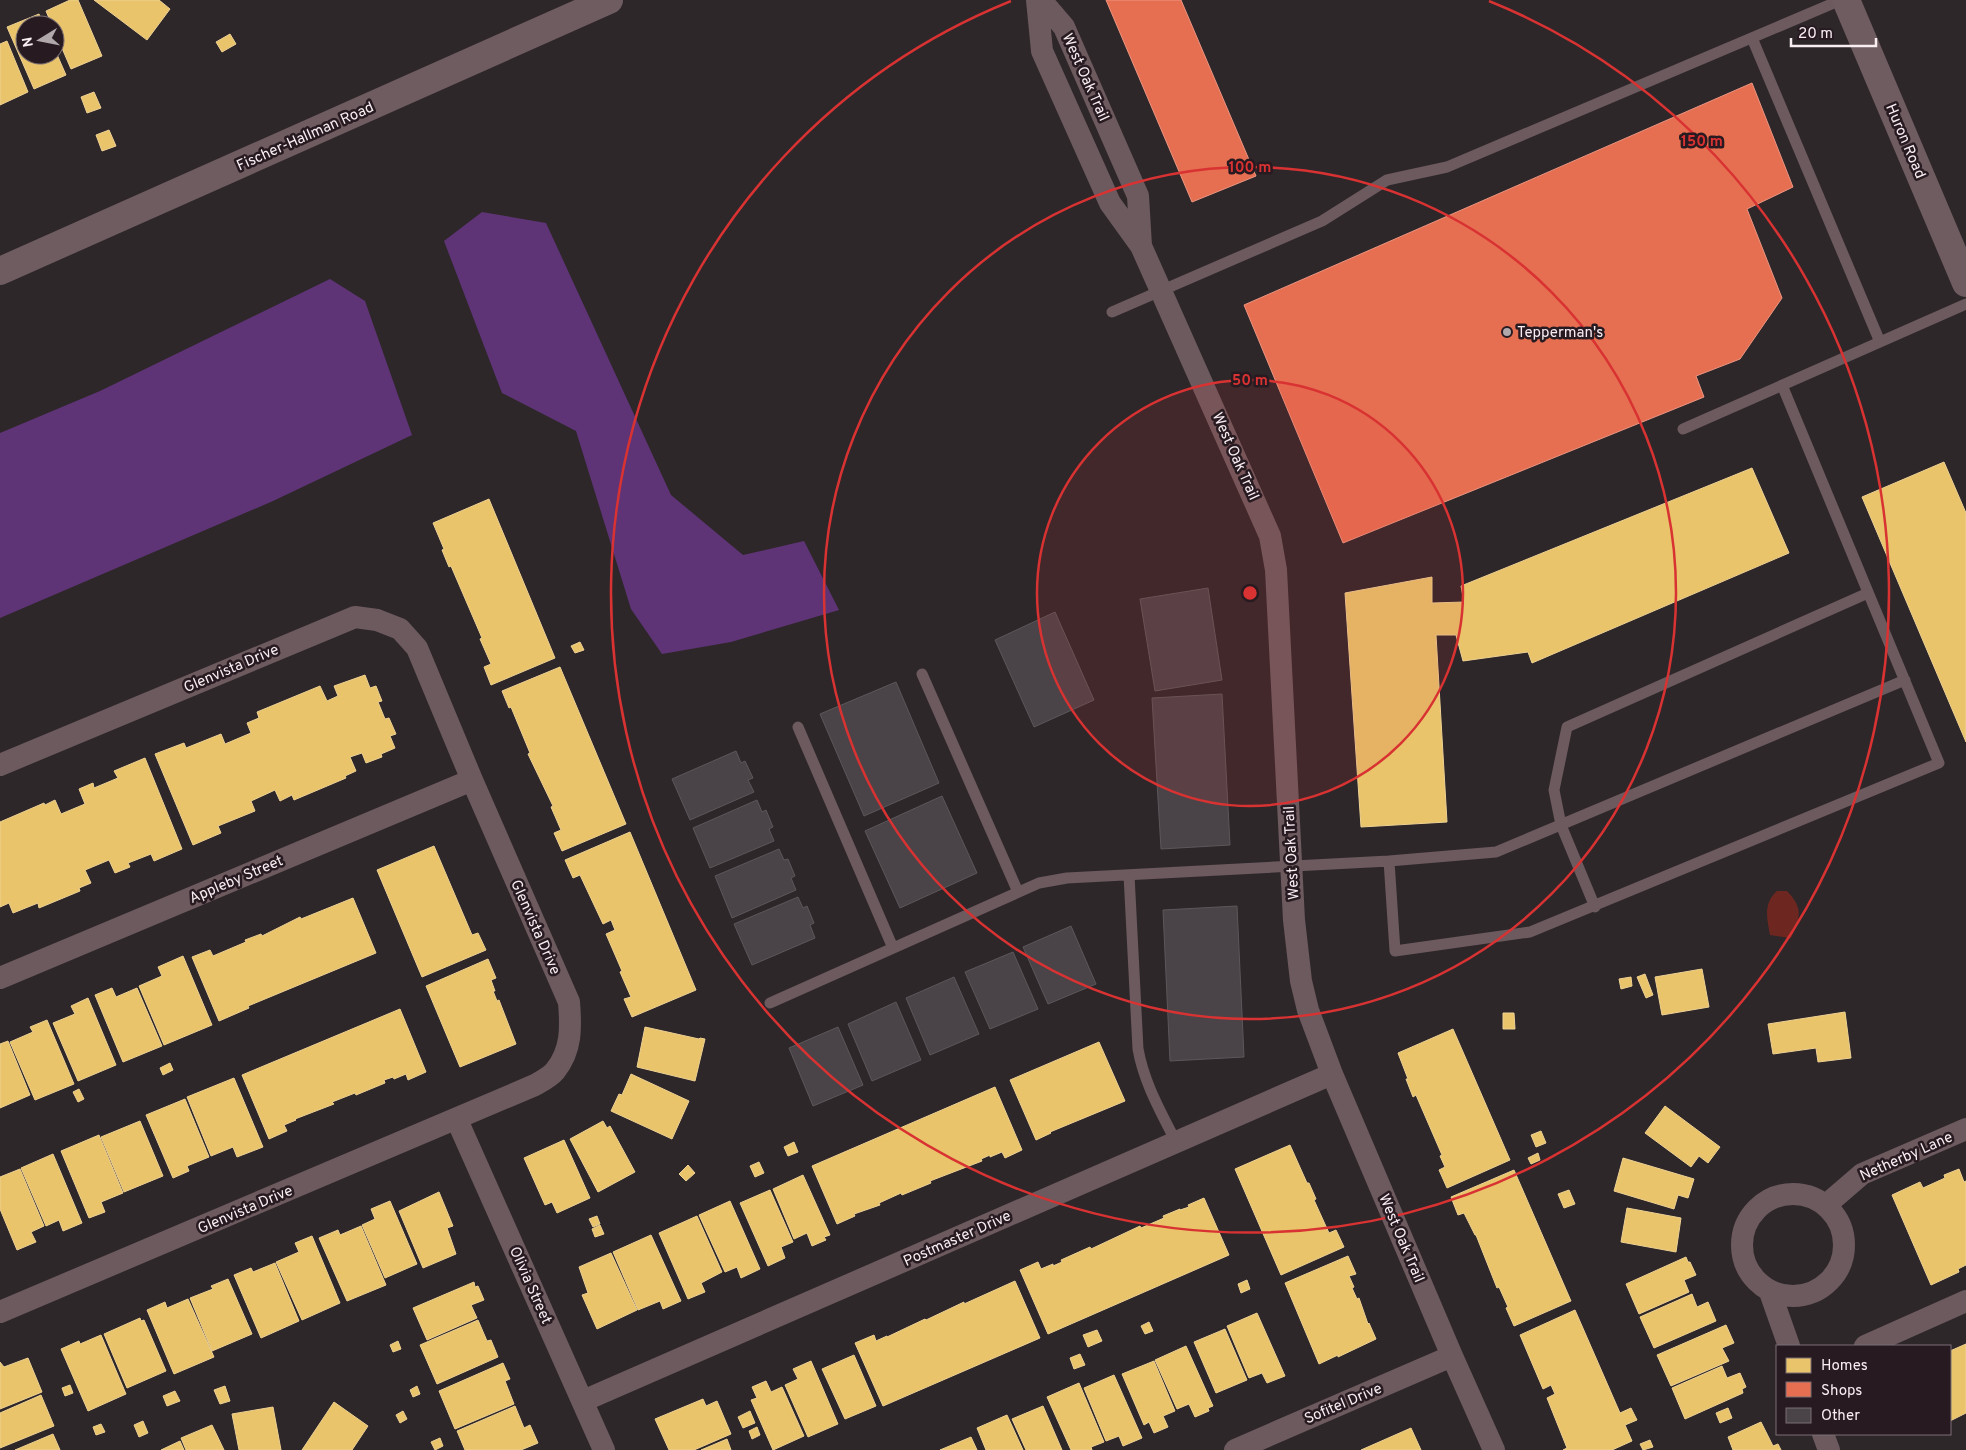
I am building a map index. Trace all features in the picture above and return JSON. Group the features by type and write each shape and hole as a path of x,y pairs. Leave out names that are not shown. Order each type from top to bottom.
{"main road":[{"name":"Fischer-Hallman Road","path":"0,271 609,0"},
{"name":"Huron Road","path":"1846,0 1966,283"}],"street":[{"name":"West Oak Trail","path":"1039,0 1064,27 1138,196 1142,246 1270,536 1276,570 1294,920 1301,982 1308,1010 1332,1074 1494,1450"},
{"name":"Glenvista Drive","path":"0,765 355,616 378,620 400,629 417,648 472,780 569,1002 571,1034 565,1055 554,1072 536,1085 0,1312"},
{"name":"Appleby Street","path":"0,978 472,780"},
{"name":"Postmaster Drive","path":"583,1401 1332,1074"},
{"name":"Olivia Street","path":"457,1120 604,1450"},
{"name":"Netherby Lane","path":"1826,1205 1862,1174 1966,1129"},
{"path":"1788,1194 1805,1195 1826,1205 1837,1218 1843,1235 1844,1253 1838,1270 1827,1284 1812,1293 1795,1297 1782,1296 1770,1292 1750,1273 1743,1257 1742,1239 1746,1223 1756,1208 1770,1198 1788,1194"},
{"path":"1770,1292 1789,1345"},
{"path":"1867,1345 1966,1301"},
{"name":"Sofitel Drive","path":"1235,1450 1452,1356"},
{"path":"1823,1435 1829,1450"}],"lane":[{"path":"1112,312 1322,221 1387,180 1447,167 1841,0"},
{"path":"1752,38 1880,342"},
{"path":"1683,429 1966,304"},
{"path":"1389,861 1395,951 1530,932 1939,763 1782,385"},
{"path":"1595,906 1561,825 1554,790 1567,726 1868,593"},
{"path":"922,674 1018,892"},
{"path":"770,1003 1039,883 1059,879 1129,874 1389,861 1496,852 1905,680"},
{"path":"798,727 893,948"},
{"path":"1129,874 1138,1050 1147,1083 1176,1142"}],"shaded area":[{"path":"482,212 546,223 671,495 743,555 804,541 839,610 731,642 662,654 631,609 576,431 502,393 444,241"},
{"path":"330,279 365,301 412,435 273,501 0,618 0,433 100,391"},
{"path":"1777,891 1787,891 1798,908 1797,924 1791,938 1770,935 1767,912 1770,901"}],"building: Homes":[{"path":"70,0 78,0 102,56 71,69 65,55 65,15 48,15 46,11"},
{"path":"94,0 159,0 170,9 147,40"},
{"path":"15,24 15,45 7,27"},
{"path":"230,34 236,44 222,52 216,42"},
{"path":"7,41 15,65 17,65 28,92 0,105 0,44"},
{"path":"24,65 62,65 66,75 34,89"},
{"path":"94,92 101,108 87,113 81,97"},
{"path":"109,130 116,146 102,151 96,135"},
{"path":"1944,462 1966,513 1966,742 1862,497"},
{"path":"1752,468 1789,553 1532,663 1528,652 1463,661 1456,635 1436,635 1447,822 1361,827 1345,593 1432,577 1432,603 1464,602 1461,586"},
{"path":"489,499 555,658 491,685 484,667 491,664 480,639 482,638 451,566 449,567 433,523"},
{"path":"580,642 584,650 575,653 571,646"},
{"path":"560,667 626,824 562,851 554,833 561,830 551,807 553,806 528,754 530,753 511,707 509,708 502,691"},
{"path":"365,675 370,688 376,686 382,701 378,702 385,719 389,718 396,734 390,736 395,748 381,754 382,757 366,763 362,753 350,757 356,771 345,776 346,778 294,800 292,795 280,801 275,790 251,801 255,811 218,826 221,833 193,845 155,754 184,743 186,748 221,734 225,744 251,733 247,723 259,718 257,712 320,686 327,701 338,696 334,686"},
{"path":"145,758 182,849 154,861 151,854 128,863 130,867 115,873 109,860 85,870 91,883 79,888 80,891 39,908 38,903 13,913 9,903 0,907 0,822 55,800 61,814 85,804 79,789 93,783 94,788 118,778 114,771"},
{"path":"630,832 696,990 632,1017 624,999 631,997 606,934 615,930 611,920 603,924 580,875 573,878 565,860"},
{"path":"434,846 472,935 478,933 486,950 422,977 377,870"},
{"path":"353,898 376,953 248,1006 249,1008 219,1021 192,957 210,950 213,956 246,942 245,940 261,934 262,936 300,917 301,919"},
{"path":"183,956 212,1025 164,1045 139,986 162,976 158,967"},
{"path":"488,959 496,978 491,980 495,991 493,991 497,1001 499,1000 516,1044 460,1067 426,986"},
{"path":"1702,969 1709,1007 1662,1015 1655,977"},
{"path":"1645,974 1653,995 1646,998 1637,977"},
{"path":"1631,977 1632,986 1621,989 1619,979"},
{"path":"112,988 116,997 137,988 162,1046 123,1062 95,995"},
{"path":"88,998 116,1065 78,1081 53,1023 75,1014 71,1006"},
{"path":"400,1009 426,1072 408,1080 406,1074 394,1079 393,1077 384,1080 385,1083 356,1095 355,1093 332,1102 334,1104 284,1125 287,1131 269,1139 242,1075"},
{"path":"1845,1012 1851,1058 1818,1062 1816,1048 1773,1054 1768,1024"},
{"path":"1503,1013 1514,1013 1515,1029 1503,1029"},
{"path":"47,1020 74,1084 35,1100 10,1042 33,1032 30,1027"},
{"path":"645,1027 705,1039 695,1081 637,1067"},
{"path":"1453,1029 1510,1160 1447,1188 1439,1170 1445,1167 1440,1156 1442,1155 1416,1095 1413,1097 1398,1053"},
{"path":"8,1041 30,1095 0,1108 0,1044"},
{"path":"1099,1042 1125,1101 1050,1132 1036,1140 1010,1080"},
{"path":"170,1063 173,1070 163,1075 160,1068"},
{"path":"631,1074 689,1101 672,1139 611,1111 619,1094 622,1095"},
{"path":"234,1078 263,1147 237,1157 233,1147 211,1156 187,1097"},
{"path":"995,1087 1022,1150 1005,1158 1002,1152 990,1157 990,1155 981,1159 982,1161 930,1181 931,1183 902,1195 901,1193 879,1203 880,1205 854,1214 855,1216 837,1224 812,1166"},
{"path":"79,1089 84,1099 78,1102 73,1092"},
{"path":"185,1099 209,1157 187,1166 189,1171 173,1178 146,1115"},
{"path":"1665,1106 1720,1147 1708,1163 1699,1156 1691,1167 1645,1133"},
{"path":"140,1121 163,1176 124,1192 101,1137"},
{"path":"603,1121 607,1128 610,1126 635,1172 598,1192 570,1139"},
{"path":"1541,1131 1546,1143 1536,1147 1531,1135"},
{"path":"99,1135 123,1193 101,1202 105,1212 89,1218 61,1151"},
{"path":"564,1140 590,1198 557,1213 552,1202 545,1205 524,1158"},
{"path":"794,1142 798,1152 788,1156 784,1147"},
{"path":"1290,1145 1307,1183 1309,1183 1316,1199 1314,1200 1329,1233 1336,1230 1344,1247 1281,1275 1235,1169"},
{"path":"1538,1153 1540,1160 1531,1164 1528,1158"},
{"path":"53,1154 82,1223 63,1231 59,1220 46,1226 21,1168"},
{"path":"1623,1158 1694,1179 1688,1198 1678,1195 1674,1209 1614,1191"},
{"path":"759,1162 764,1173 755,1177 750,1166"},
{"path":"688,1165 695,1173 686,1181 679,1174"},
{"path":"20,1169 44,1226 31,1232 36,1242 17,1250 0,1209 0,1177"},
{"path":"1959,1169 1964,1182 1966,1181 1966,1265 1958,1269 1959,1272 1931,1285 1892,1195 1920,1182 1923,1188 1945,1178 1944,1175"},
{"path":"1514,1170 1571,1301 1514,1326 1506,1308 1508,1307 1499,1287 1497,1288 1476,1235 1464,1213 1458,1215 1451,1197"},
{"path":"803,1175 830,1235 824,1237 826,1240 812,1246 807,1233 794,1239 773,1189"},
{"path":"770,1190 793,1242 781,1247 785,1258 768,1266 740,1203"},
{"path":"1569,1190 1575,1204 1564,1208 1558,1194"},
{"path":"439,1192 453,1226 447,1228 456,1254 423,1268 399,1211"},
{"path":"1204,1198 1229,1255 1048,1334 1020,1270 1038,1262 1041,1269 1053,1264 1053,1266 1062,1262 1061,1260 1090,1247 1091,1249 1140,1226 1141,1228 1164,1218 1163,1216 1189,1207 1188,1205"},
{"path":"390,1201 417,1264 385,1278 362,1225 375,1219 371,1209"},
{"path":"730,1201 760,1269 741,1278 737,1267 725,1272 699,1215"},
{"path":"1627,1208 1681,1218 1676,1252 1621,1242"},
{"path":"597,1216 600,1224 593,1227 589,1219"},
{"path":"697,1216 722,1272 701,1283 705,1292 688,1299 659,1233"},
{"path":"600,1225 604,1234 595,1237 592,1229"},
{"path":"361,1226 386,1285 347,1301 319,1238 338,1230 340,1235"},
{"path":"651,1235 681,1301 663,1309 660,1301 638,1310 613,1252"},
{"path":"312,1236 340,1303 302,1320 276,1262 299,1252 295,1243"},
{"path":"611,1253 637,1310 597,1329 582,1295 588,1293 579,1267"},
{"path":"1348,1256 1356,1274 1349,1276 1354,1287 1352,1288 1357,1299 1359,1298 1368,1324 1376,1339 1319,1364 1285,1283"},
{"path":"1686,1257 1696,1275 1684,1280 1689,1292 1639,1314 1626,1284"},
{"path":"275,1263 299,1321 261,1338 234,1275 251,1268 253,1272"},
{"path":"228,1279 252,1334 212,1351 190,1298 213,1289 211,1286"},
{"path":"1247,1280 1250,1289 1241,1293 1238,1284"},
{"path":"1015,1281 1040,1338 883,1406 855,1343 874,1335 876,1341 887,1337"},
{"path":"474,1282 475,1287 478,1286 484,1300 471,1305 477,1318 427,1340 413,1308"},
{"path":"1692,1294 1697,1307 1708,1302 1716,1321 1654,1348 1640,1317"},
{"path":"188,1299 214,1357 174,1374 147,1310 165,1302 167,1308"},
{"path":"1575,1310 1620,1413 1631,1408 1637,1420 1625,1425 1632,1441 1612,1450 1563,1450 1567,1448 1547,1398 1555,1394 1551,1385 1543,1389 1520,1335"},
{"path":"1257,1313 1285,1376 1267,1383 1262,1373 1249,1378 1227,1326"},
{"path":"140,1318 141,1321 144,1320 166,1371 127,1388 104,1334"},
{"path":"478,1320 487,1341 491,1340 498,1357 437,1384 420,1345"},
{"path":"1149,1322 1153,1331 1145,1334 1141,1326"},
{"path":"1726,1325 1734,1343 1722,1348 1729,1361 1671,1386 1657,1355"},
{"path":"1225,1329 1247,1380 1216,1393 1194,1342"},
{"path":"1097,1330 1102,1341 1088,1347 1083,1335"},
{"path":"101,1335 126,1394 88,1411 61,1349 79,1341 80,1344"},
{"path":"398,1341 401,1349 393,1352 390,1345"},
{"path":"1966,1344 1966,1413 1951,1420 1951,1351"},
{"path":"1186,1346 1213,1406 1208,1408 1209,1411 1195,1417 1189,1404 1177,1409 1155,1360"},
{"path":"1080,1354 1085,1365 1074,1369 1070,1358"},
{"path":"854,1355 876,1406 845,1419 822,1369"},
{"path":"28,1358 42,1392 0,1409 0,1362 4,1367"},
{"path":"811,1361 838,1424 808,1437 785,1385 798,1379 793,1369"},
{"path":"1154,1361 1175,1411 1163,1416 1168,1427 1154,1433 1149,1422 1144,1425 1122,1374"},
{"path":"503,1363 510,1379 505,1381 514,1404 455,1429 439,1391"},
{"path":"1722,1366 1727,1378 1740,1373 1746,1387 1742,1389 1743,1393 1685,1419 1672,1388"},
{"path":"1114,1375 1142,1438 1123,1446 1119,1436 1106,1441 1084,1388"},
{"path":"766,1381 771,1392 782,1387 804,1436 773,1450 751,1400 757,1398 752,1387"},
{"path":"1079,1383 1104,1442 1091,1447 1092,1450 1071,1450 1047,1397"},
{"path":"70,1385 73,1393 65,1396 62,1388"},
{"path":"225,1386 230,1401 220,1404 214,1390"},
{"path":"417,1386 420,1394 413,1397 410,1390"},
{"path":"175,1391 180,1401 167,1406 163,1396"},
{"path":"41,1395 54,1426 0,1448 0,1413"},
{"path":"703,1399 706,1406 717,1401 731,1434 694,1450 669,1450 655,1419"},
{"path":"334,1402 368,1426 352,1450 302,1450"},
{"path":"515,1406 524,1428 530,1425 538,1443 521,1450 465,1450 457,1431"},
{"path":"1043,1406 1062,1450 1026,1450 1012,1419"},
{"path":"273,1407 281,1450 239,1450 232,1414"},
{"path":"1728,1408 1732,1418 1720,1423 1716,1413"},
{"path":"403,1411 407,1419 400,1423 396,1415"},
{"path":"750,1411 755,1423 743,1428 738,1417"},
{"path":"1007,1415 1023,1450 986,1450 977,1428"},
{"path":"143,1421 148,1433 139,1437 134,1425"},
{"path":"1761,1422 1773,1446 1778,1444 1781,1450 1733,1450 1728,1437"},
{"path":"101,1424 105,1432 96,1435 93,1427"},
{"path":"212,1425 224,1450 186,1450 181,1438"},
{"path":"757,1427 760,1435 752,1439 749,1431"},
{"path":"1411,1428 1421,1450 1361,1450"},
{"path":"53,1434 60,1450 15,1450"},
{"path":"971,1437 977,1450 940,1450"},
{"path":"440,1438 443,1446 435,1450 431,1442"},
{"path":"727,1439 731,1450 701,1450"},
{"path":"1650,1440 1653,1447 1643,1450 1640,1444"},
{"path":"180,1441 184,1450 161,1450"}],"building: Shops":[{"path":"1106,0 1181,0 1256,176 1192,202"},
{"name":"Tepperman's","path":"1752,83 1793,187 1747,209 1782,298 1740,359 1696,376 1704,397 1343,543 1244,305"}],"building: Other":[{"path":"1208,588 1222,680 1155,691 1140,599"},
{"path":"1055,612 1094,700 1034,727 995,640"},
{"path":"896,682 939,783 864,816 820,714"},
{"path":"1222,694 1230,845 1161,849 1152,698"},
{"path":"736,751 741,763 745,761 753,778 748,780 754,792 690,820 672,779"},
{"path":"942,796 977,873 900,908 865,831"},
{"path":"757,800 762,812 766,810 773,827 769,829 774,841 710,868 693,828"},
{"path":"779,849 784,860 788,859 795,876 791,878 796,890 732,918 715,876"},
{"path":"798,897 803,908 807,906 814,923 810,925 815,938 752,965 734,924"},
{"path":"1237,906 1244,1057 1170,1061 1163,910"},
{"path":"1071,926 1096,984 1048,1004 1023,947"},
{"path":"1013,952 1038,1009 990,1029 965,972"},
{"path":"954,977 979,1034 930,1055 906,998"},
{"path":"896,1002 921,1060 872,1081 848,1024"},
{"path":"838,1027 863,1085 813,1106 789,1048"}],"place":[{"name":"Tepperman's","path":"1507,332"}]}
